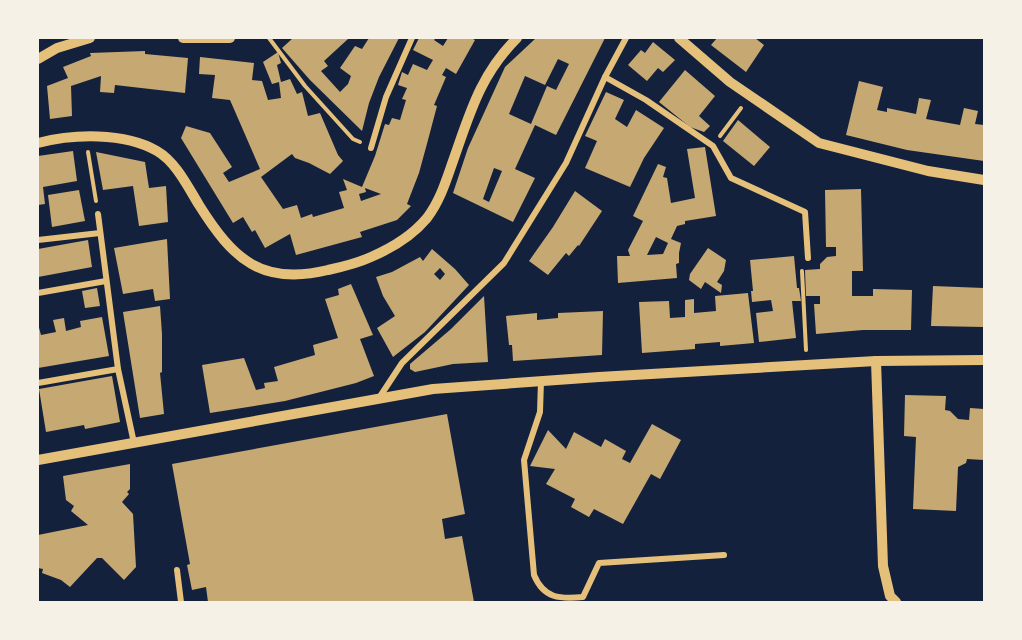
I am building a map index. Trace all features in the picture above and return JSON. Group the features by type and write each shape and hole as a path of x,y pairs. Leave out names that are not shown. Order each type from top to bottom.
{"street":[{"path":"38,59 57,48 90,38"},
{"path":"183,38 230,38"},
{"path":"371,148 386,97 412,38"},
{"path":"38,143 76,136 104,138 127,141 159,152 181,176 214,227 253,266 272,273 293,276 309,275 366,260 390,249 426,219 439,200 473,105 487,74 500,55 517,38"},
{"path":"379,398 402,363 504,263 566,163 605,77 626,38"},
{"path":"679,38 730,82 819,143 928,171 984,180"},
{"path":"605,77 646,100 713,146 731,178 805,212 808,258"},
{"path":"98,214 118,369 134,444"},
{"path":"38,240 100,232"},
{"path":"38,293 106,281"},
{"path":"38,460 433,389 876,361 984,360"},
{"path":"876,361 883,566 890,596 896,603"},
{"path":"38,383 118,369"},
{"path":"541,381 540,412 524,460 534,576 540,588 555,597 583,597 599,563 724,555"},
{"path":"177,570 181,603"}],"path":[{"path":"269,38 305,86 353,139 371,148"},
{"path":"713,146 750,95"},
{"path":"98,214 87,152 104,138"},
{"path":"806,366 802,269 808,258"}],"building":[{"path":"293,38 348,39 324,61 328,66 321,71 340,92 348,84 351,76 340,68 355,46 362,49 369,38 399,38 379,77 362,131 310,80 282,48"},
{"path":"419,38 436,38 434,40 443,46 448,38 475,40 456,74 446,68 442,75 446,77 434,105 437,106 419,173 407,204 411,206 397,220 360,232 362,237 296,255 290,234 265,248 255,230 252,232 243,217 233,223 181,138 186,126 210,133 232,167 223,173 229,182 260,169 230,100 212,98 215,75 199,74 200,57 254,63 252,80 262,81 268,100 281,98 279,82 272,84 263,62 278,52 281,63 277,65 281,82 290,79 297,94 302,92 308,116 320,113 338,155 343,161 330,174 295,158 292,154 261,177 283,209 297,205 301,218 344,208 339,192 347,190 343,179 362,187 385,124 389,125 392,118 400,120 406,100 402,99 407,88 398,85 402,72 408,75 413,64 427,70 433,60 413,50","holes":["365,188 381,194 361,201 359,194 366,192"]},
{"path":"536,38 605,38 556,135 535,125 515,169 535,178 513,222 453,193 468,148 505,67","holes":["558,59 569,64 556,90 547,86 531,124 509,114 525,76 545,85","494,168 502,171 489,202 483,199"]},
{"path":"717,38 755,38 764,45 746,72 711,45"},
{"path":"653,42 675,60 663,72 658,68 647,81 628,65 641,50 645,53"},
{"path":"145,51 145,54 188,58 185,93 115,85 114,93 100,92 101,76 71,86 72,116 50,119 47,86 68,78 63,67 91,56 90,53"},
{"path":"685,70 715,96 699,116 710,126 704,132 690,127 659,102"},
{"path":"859,81 883,87 877,110 887,112 887,108 916,114 919,98 931,100 926,119 960,125 964,108 978,111 975,124 984,125 984,161 907,150 846,135"},
{"path":"606,92 624,100 615,119 627,127 636,110 664,128 644,158 630,187 585,168 597,141 585,136"},
{"path":"738,120 770,147 754,166 723,141"},
{"path":"705,147 716,216 685,221 685,224 677,226 671,239 681,243 679,263 676,264 677,278 618,283 617,256 630,256 628,250 643,221 633,216 658,164 666,167 663,177 667,178 671,203 695,198 687,149","holes":["656,237 668,243 663,254 647,255"]},
{"path":"73,151 77,181 43,187 45,204 38,205 38,156"},
{"path":"96,152 145,162 149,188 166,186 168,222 139,226 133,186 103,190"},
{"path":"861,189 863,271 852,271 852,296 873,296 873,289 912,290 911,330 863,330 816,334 814,304 820,304 820,296 806,296 805,270 820,269 820,264 827,257 836,256 836,247 826,247 825,190"},
{"path":"79,190 85,221 52,227 48,195"},
{"path":"575,191 602,211 579,246 569,256 566,253 548,275 529,261"},
{"path":"167,239 170,299 155,301 153,289 123,294 114,248"},
{"path":"88,240 92,267 38,277 38,249"},
{"path":"708,248 726,260 724,271 717,282 722,285 721,293 705,282 701,289 689,280 690,274"},
{"path":"432,249 469,285 425,332 393,357 377,328 395,316 383,296 376,277 392,272 420,257 423,261","holes":["440,268 445,274 440,280 434,274"]},
{"path":"794,256 797,288 799,288 801,301 792,301 796,338 759,342 756,313 773,311 771,300 752,302 750,260"},
{"path":"351,284 373,335 360,339 374,376 356,383 285,401 210,413 202,365 244,358 256,390 265,388 264,383 278,381 274,367 315,355 313,345 338,338 325,299 339,295 338,289"},
{"path":"933,286 984,288 984,327 931,326"},
{"path":"97,288 100,306 85,308 82,291"},
{"path":"748,293 754,343 720,346 720,342 695,344 695,349 642,353 639,302 669,301 670,318 685,317 685,300 694,299 694,313 716,311 715,296"},
{"path":"484,296 488,362 453,364 415,372 410,369 410,364 451,329"},
{"path":"160,306 162,372 160,373 164,414 140,418 123,312"},
{"path":"603,311 602,355 513,361 506,316 537,313 537,320 558,318 558,313"},
{"path":"102,317 109,356 38,368 38,324 41,335 56,332 53,320 64,318 66,331 81,327 80,321"},
{"path":"112,376 120,422 85,429 84,425 46,432 39,389"},
{"path":"905,395 946,396 945,410 950,411 958,419 969,420 970,408 984,409 984,460 967,459 966,463 958,467 956,511 913,509 916,437 904,436"},
{"path":"447,414 465,514 442,519 445,539 462,536 474,602 208,602 206,587 192,590 187,565 190,564 172,464"},
{"path":"652,424 681,440 660,479 651,474 623,524 594,509 589,517 571,507 575,499 546,484 555,469 530,466 548,430 566,449 574,432 601,447 605,439 626,451 622,459 630,463"},
{"path":"130,464 130,489 127,492 129,494 122,502 133,514 136,567 124,580 102,558 97,558 70,587 61,580 42,573 43,569 38,568 38,535 88,525 71,511 74,506 66,500 63,476"}]}
